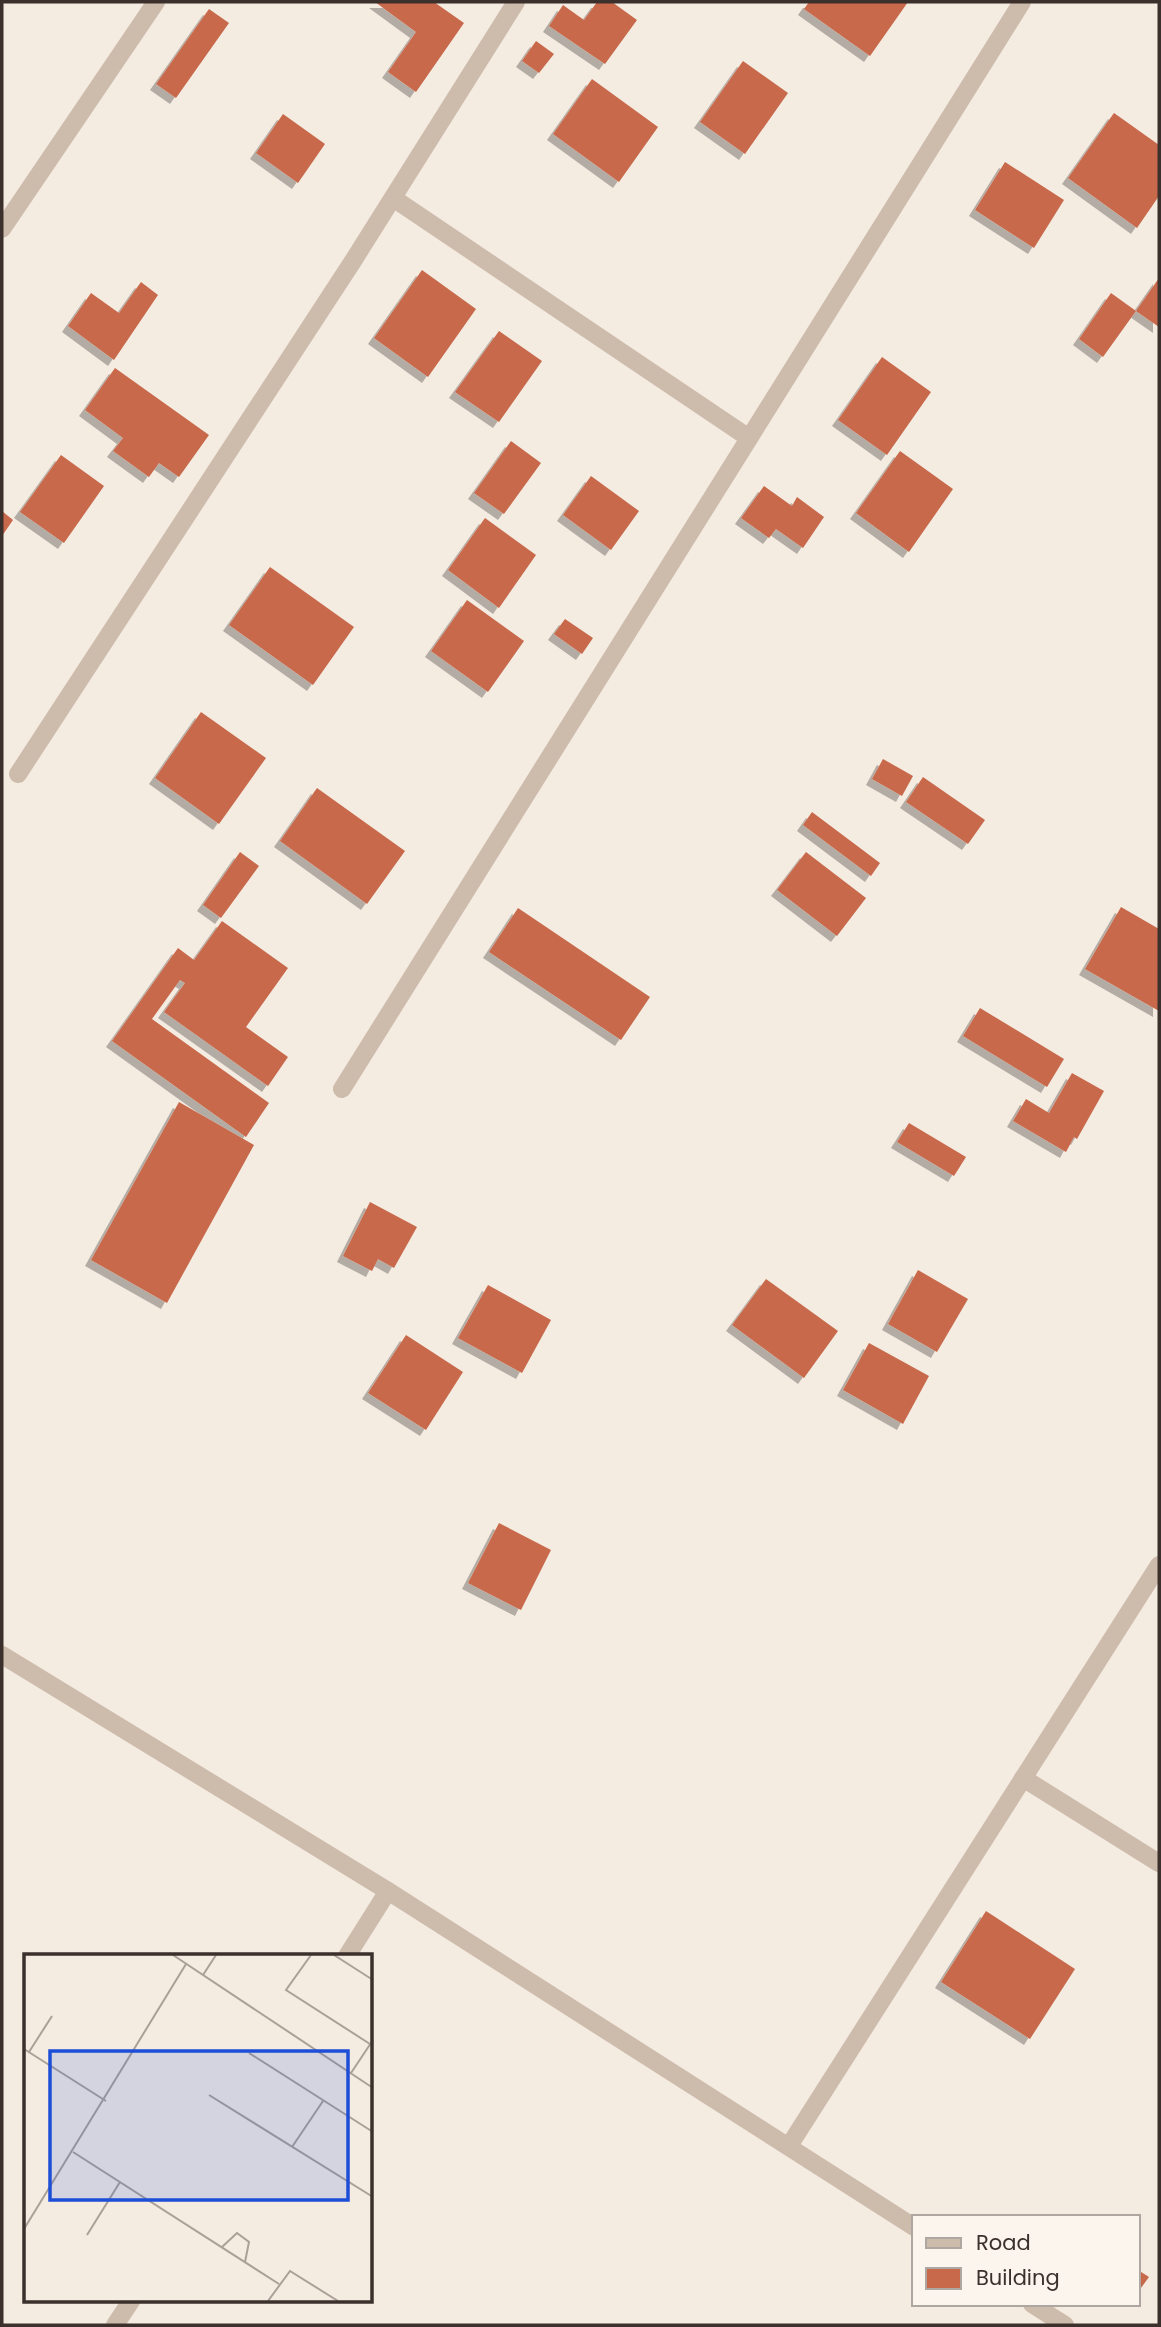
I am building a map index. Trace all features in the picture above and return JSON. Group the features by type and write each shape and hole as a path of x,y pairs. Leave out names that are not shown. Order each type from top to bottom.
{"street":[{"path":"2,229 156,2"},
{"path":"18,774 393,198 516,2"},
{"path":"342,1089 1022,2"},
{"path":"393,198 749,438"},
{"path":"789,2146 1159,1565"},
{"path":"2,1655 388,1891 912,2226"},
{"path":"1023,1778 1159,1863"},
{"path":"348,1954 388,1891"},
{"path":"115,2325 130,2302"},
{"path":"1035,2306 1065,2325"}],"building":[{"path":"375,2 434,2 464,23 416,92 388,72 416,32"},
{"path":"597,2 612,2 637,20 605,64 549,26 563,5 584,20"},
{"path":"809,2 908,2 870,56 804,9"},
{"path":"209,9 229,23 176,98 156,84"},
{"path":"536,41 554,54 539,73 522,61"},
{"path":"743,61 788,93 745,154 700,122"},
{"path":"592,79 658,127 619,182 553,134"},
{"path":"1114,113 1159,145 1159,196 1137,228 1068,178"},
{"path":"283,114 325,144 298,183 256,153"},
{"path":"1005,162 1064,200 1034,248 975,210"},
{"path":"422,270 476,309 428,377 374,338"},
{"path":"1159,278 1159,327 1136,311"},
{"path":"141,282 158,295 114,360 68,326 91,293 119,313"},
{"path":"1111,293 1136,311 1103,357 1079,339"},
{"path":"499,331 542,361 499,422 455,392"},
{"path":"882,357 931,392 887,455 838,420"},
{"path":"115,368 209,435 179,477 159,463 149,477 113,451 123,438 85,410"},
{"path":"511,441 541,463 504,514 474,493"},
{"path":"900,451 953,489 909,552 856,513"},
{"path":"61,455 104,486 64,543 20,512"},
{"path":"591,476 639,511 611,550 563,515"},
{"path":"764,486 792,506 797,497 824,517 803,548 776,529 769,538 741,518"},
{"path":"2,511 13,520 2,536"},
{"path":"485,518 536,555 499,608 448,570"},
{"path":"270,567 354,627 313,685 229,625"},
{"path":"467,600 524,641 488,692 431,651"},
{"path":"565,619 593,638 582,654 554,634"},
{"path":"201,712 266,758 219,824 155,778"},
{"path":"883,759 913,776 902,796 872,779"},
{"path":"923,777 985,820 968,844 906,802"},
{"path":"317,788 405,851 367,904 280,841"},
{"path":"812,812 880,863 871,876 803,825"},
{"path":"240,852 259,866 221,918 203,905"},
{"path":"806,852 866,898 837,936 777,890"},
{"path":"1121,907 1159,929 1159,1011 1085,969"},
{"path":"518,908 650,997 621,1040 489,952"},
{"path":"222,921 288,968 246,1027 288,1057 268,1086 164,1012 185,983 180,980 152,1019 269,1103 246,1137 112,1041 178,948 194,960"},
{"path":"980,1008 1064,1059 1047,1087 963,1036"},
{"path":"1072,1073 1104,1091 1077,1139 1074,1137 1066,1152 1013,1121 1026,1099 1049,1113"},
{"path":"179,1102 254,1145 167,1303 91,1260"},
{"path":"909,1123 966,1157 954,1176 897,1142"},
{"path":"370,1202 417,1227 394,1268 378,1259 372,1271 343,1256"},
{"path":"918,1270 968,1299 937,1352 888,1324"},
{"path":"766,1279 838,1331 804,1378 732,1325"},
{"path":"488,1285 551,1320 522,1373 458,1338"},
{"path":"406,1335 463,1372 426,1430 368,1393"},
{"path":"869,1343 929,1376 903,1424 843,1390"},
{"path":"499,1523 551,1550 521,1610 468,1583"},
{"path":"986,1911 1075,1969 1030,2039 941,1982"},
{"path":"1140,2271 1149,2277 1140,2289"}]}
